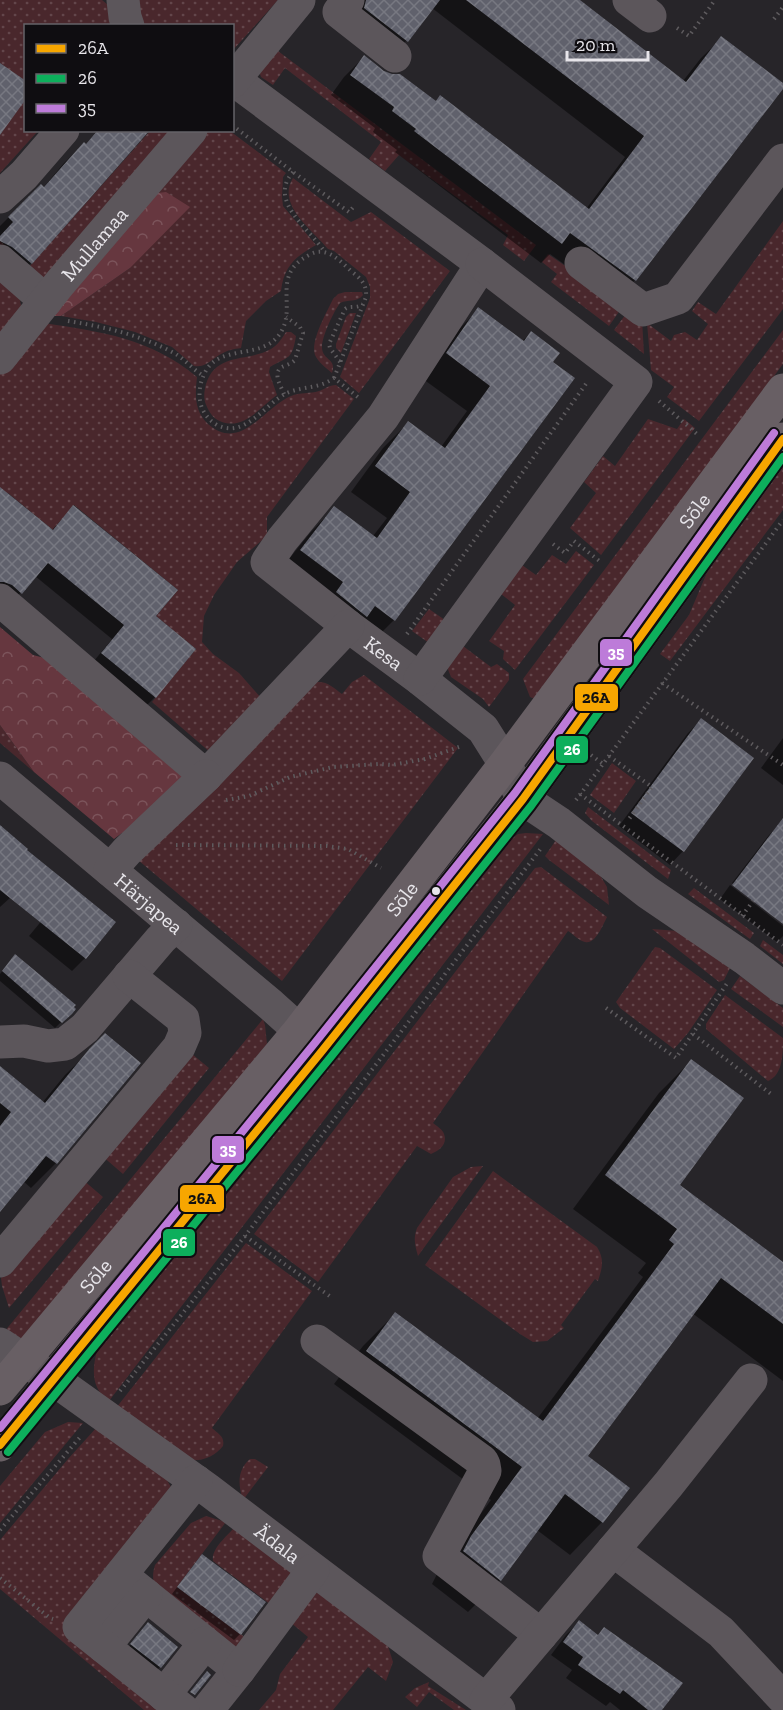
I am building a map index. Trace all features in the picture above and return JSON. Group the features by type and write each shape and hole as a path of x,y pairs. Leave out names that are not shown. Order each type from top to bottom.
{"main road":[{"name":"Sõle","path":"0,1445 53,1379 310,1041 504,764 783,390"},
{"name":"Sõle","path":"0,1389 12,1352 310,1041 523,799 783,440"}],"street":[{"path":"123,0 127,24"},
{"path":"234,80 299,0"},
{"path":"348,0 339,12 395,56"},
{"path":"234,82 482,264 636,382 420,679"},
{"path":"0,197 24,175 61,132"},
{"name":"Mullamaa","path":"0,358 189,132"},
{"path":"581,263 643,310 678,298 783,160"},
{"path":"0,261 40,308"},
{"path":"383,417 482,264"},
{"name":"Kesa","path":"383,417 282,540 267,562 483,729 523,799"},
{"path":"0,600 211,789"},
{"path":"110,870 133,845 211,789 348,626"},
{"name":"Härjapea","path":"0,778 271,1005 310,1041"},
{"path":"523,799 559,823 647,892 744,958 783,988"},
{"path":"0,1042 24,1041 48,1046 65,1044 85,1028 161,939 176,925"},
{"path":"0,1261 182,1040 185,1033 183,1019 129,976"},
{"path":"317,1341 482,1461 485,1471 439,1556 541,1635"},
{"name":"Ädala","path":"12,1352 196,1481 493,1705"},
{"path":"493,1705 541,1635 668,1485 752,1380"},
{"path":"112,1653 196,1481"},
{"path":"613,1550 721,1632 783,1698"},
{"path":"176,1701 214,1650 282,1613 294,1593 313,1570"},
{"path":"143,1593 80,1627 176,1701"},
{"path":"143,1593 214,1650"},
{"path":"176,1701 214,1650"}],"path":[{"path":"640,8 654,11 689,36 715,0"},
{"path":"774,19 783,7"},
{"path":"234,127 349,212 361,197"},
{"path":"293,172 286,184 285,196 288,206 324,251 335,256 362,280 367,292 334,378 317,387 284,394 251,421 234,428 224,428 212,422 202,408 200,394 204,376 209,367 231,354 256,350 274,341 282,331 286,317 286,282 291,270 306,256 313,252 324,251"},
{"path":"340,363 330,348 330,341 345,309 363,304"},
{"path":"40,308 132,335 174,353 204,376"},
{"path":"284,394 276,376 277,372 279,368 295,360 303,333 300,327 286,317"},
{"path":"402,641 594,373 596,351"},
{"path":"334,378 383,417"},
{"path":"0,1530 111,1403 245,1236 536,856 783,520"},
{"path":"662,683 783,765"},
{"path":"211,789 249,796 290,777 333,767 392,765 425,759 461,746"},
{"path":"586,751 603,764"},
{"path":"609,756 652,787 629,819"},
{"path":"580,795 783,945"},
{"path":"133,845 327,846 348,849 381,868"},
{"path":"742,916 753,901"},
{"path":"606,1008 676,1058 729,980"},
{"path":"693,1034 771,1094"},
{"path":"245,1236 331,1297"},
{"path":"0,1578 50,1618 80,1627"}],"shaded area":[{"path":"0,0 102,0 108,5 119,24 24,24 24,80 0,63"},
{"path":"138,0 278,0 234,49 234,24 139,24"},
{"path":"274,48 536,245 524,261 503,245 508,235 399,155 385,171 369,159 381,142 285,68 273,85 261,77 259,71"},
{"path":"24,100 24,132 37,132 0,173 0,133"},
{"path":"149,132 175,132 47,279 34,277 0,251 0,241 30,266"},
{"path":"202,132 231,132 286,173 283,177 283,206 316,245 292,263 285,275 281,291 266,301 246,321 241,348 221,354 205,364 194,366 172,347 135,332 61,316 130,268 149,194"},
{"path":"293,178 351,222 371,212 450,271 359,393 340,377 370,298 370,287 366,277 334,251 328,249 298,216 289,198 289,188"},
{"path":"783,221 783,309 699,421 667,397 674,387 651,370 647,323 671,341 674,335 685,332 697,340 708,324 692,311 698,302 716,314"},
{"path":"548,254 623,306 609,326 551,282 557,274 542,262"},
{"path":"0,273 20,300 22,311 0,347"},
{"path":"345,292 362,292 363,295 358,299 340,303 331,318 322,348 333,365 332,373 316,358 315,342 333,299"},
{"path":"629,310 642,319 644,354 614,330"},
{"path":"350,313 356,313 341,353 336,348 336,344 346,317"},
{"path":"44,323 125,339 161,353 179,364 197,377 196,396 200,414 208,424 220,432 242,431 281,402 298,394 316,392 336,385 354,399 267,517 267,536 237,562 214,595 204,616 202,642 213,654 239,673 262,699 211,753 152,702 196,649 156,616 178,590 74,505 53,530 8,493 0,498 0,374"},
{"path":"783,330 783,364 535,699 530,697 523,679"},
{"path":"286,332 291,332 296,336 293,349 286,359 270,367 269,372 277,395 252,416 238,423 230,424 215,418 208,410 204,398 206,384 211,374 225,362 271,349"},
{"path":"648,419 677,429 684,419 695,428 601,555 570,528 596,493 584,482 603,456 615,466"},
{"path":"783,466 783,510 670,661 660,654 689,615 711,563"},
{"path":"576,551 594,565 515,670 503,659 504,651 489,641 515,605 501,594 522,565 536,575 552,555 566,564"},
{"path":"429,609 445,620 429,643 412,631"},
{"path":"463,646 491,667 497,664 509,673 509,680 489,707 483,699 451,677 447,667"},
{"path":"364,675 458,748 282,981 138,860 317,682 327,684 342,694 352,682"},
{"path":"0,725 34,772 0,743"},
{"path":"612,763 636,781 614,813 590,795"},
{"path":"588,807 671,870 668,879 592,821 585,813"},
{"path":"518,834 543,834 109,1401 99,1391 94,1378 97,1351 509,840"},
{"path":"556,840 600,875 607,887 609,905 545,856"},
{"path":"541,867 607,917 601,929 589,942 581,940 568,931 433,1123 444,1134 445,1141 442,1147 431,1154 417,1146 318,1282 254,1234 535,868"},
{"path":"694,888 754,933 750,939 688,894"},
{"path":"652,929 678,931 730,968 724,980 719,982"},
{"path":"763,940 783,955 783,964 760,946"},
{"path":"655,947 660,948 717,990 688,1033 674,1049 620,1008 616,1002"},
{"path":"740,976 783,1008 783,1027 731,989"},
{"path":"725,995 783,1038 779,1069 777,1074 768,1081 706,1029 706,1024"},
{"path":"263,1019 267,1044 17,1350 4,1332"},
{"path":"186,1049 209,1068 123,1174 101,1155"},
{"path":"483,1166 418,1256 415,1242 417,1228 453,1177 471,1167"},
{"path":"493,1171 597,1247 601,1256 602,1268 598,1281 595,1279 561,1325 564,1328 547,1341 533,1342 520,1334 425,1265"},
{"path":"82,1179 103,1197 9,1308 1,1278"},
{"path":"246,1243 312,1291 212,1428 222,1437 223,1446 209,1457 191,1460 116,1408"},
{"path":"68,1422 83,1423 0,1523 0,1486 45,1432"},
{"path":"97,1427 167,1480 171,1487 72,1626 171,1710 144,1710 0,1589 0,1540"},
{"path":"250,1459 255,1459 268,1467 243,1500 240,1478 243,1468"},
{"path":"206,1516 226,1522 177,1587 246,1638 236,1655 155,1585 153,1580 155,1565 191,1523"},
{"path":"234,1528 294,1571 271,1605 213,1561 214,1552"},
{"path":"320,1590 388,1646 393,1662 386,1681 368,1667 333,1710 259,1710 276,1690 280,1674 308,1637 290,1622 290,1614"},
{"path":"429,1682 428,1686 466,1710 454,1710 429,1692 417,1707 405,1697 415,1688"}],"green space":[{"path":"166,192 190,207 130,268 61,316 54,316 149,194"},
{"path":"0,627 33,655 60,662 183,777 130,839 122,833 114,839 34,772 0,725"}],"building":[{"path":"366,0 440,0 408,42 364,8"},
{"path":"466,0 580,0 686,82 721,36 783,83 783,89 636,281 570,233 562,244 414,131 416,129 392,111 394,107 350,75 364,55 384,71 400,74 436,101 440,95 589,209 644,136"},
{"path":"0,63 24,80 24,102 0,135"},
{"path":"96,132 148,132 32,264 12,247 0,241 0,236 13,222 8,217 41,184 44,187 84,142 86,144"},
{"path":"478,307 524,341 531,331 560,353 553,362 575,378 395,621 375,606 367,617 336,592 343,582 300,550 334,506 377,538 410,492 375,466 408,421 445,448 490,386 446,353"},
{"path":"0,487 53,530 73,505 178,590 156,616 196,649 156,698 101,653 124,625 48,563 22,594 12,585 0,582"},
{"path":"701,718 754,758 684,852 631,813"},
{"path":"783,818 783,924 732,885"},
{"path":"0,825 27,850 116,922 86,959 0,890"},
{"path":"15,954 76,1005 74,1007 76,1009 62,1023 2,971"},
{"path":"105,1033 141,1063 57,1164 46,1156 0,1212 0,1126 11,1112 0,1103 0,1066 45,1103"},
{"path":"691,1059 744,1098 680,1185 783,1262 783,1324 721,1278 588,1456 630,1488 603,1523 565,1494 501,1581 463,1551 471,1536 522,1467 366,1351 395,1312 543,1421 674,1244 669,1240 677,1229 605,1175"},
{"path":"202,1554 266,1602 241,1635 177,1587"},
{"path":"579,1620 598,1635 604,1627 683,1683 662,1710 648,1710 623,1690 620,1694 578,1665 583,1657 563,1642"},
{"path":"148,1622 178,1647 161,1668 130,1644"},
{"path":"207,1671 211,1675 195,1695 190,1692"}],"transit line":[{"name":"35","path":"0,1428 314,1044 515,793 774,433"},
{"name":"26A","path":"0,1445 322,1051 523,799 783,439"},
{"name":"26","path":"8,1452 330,1058 531,806 783,457"}]}
